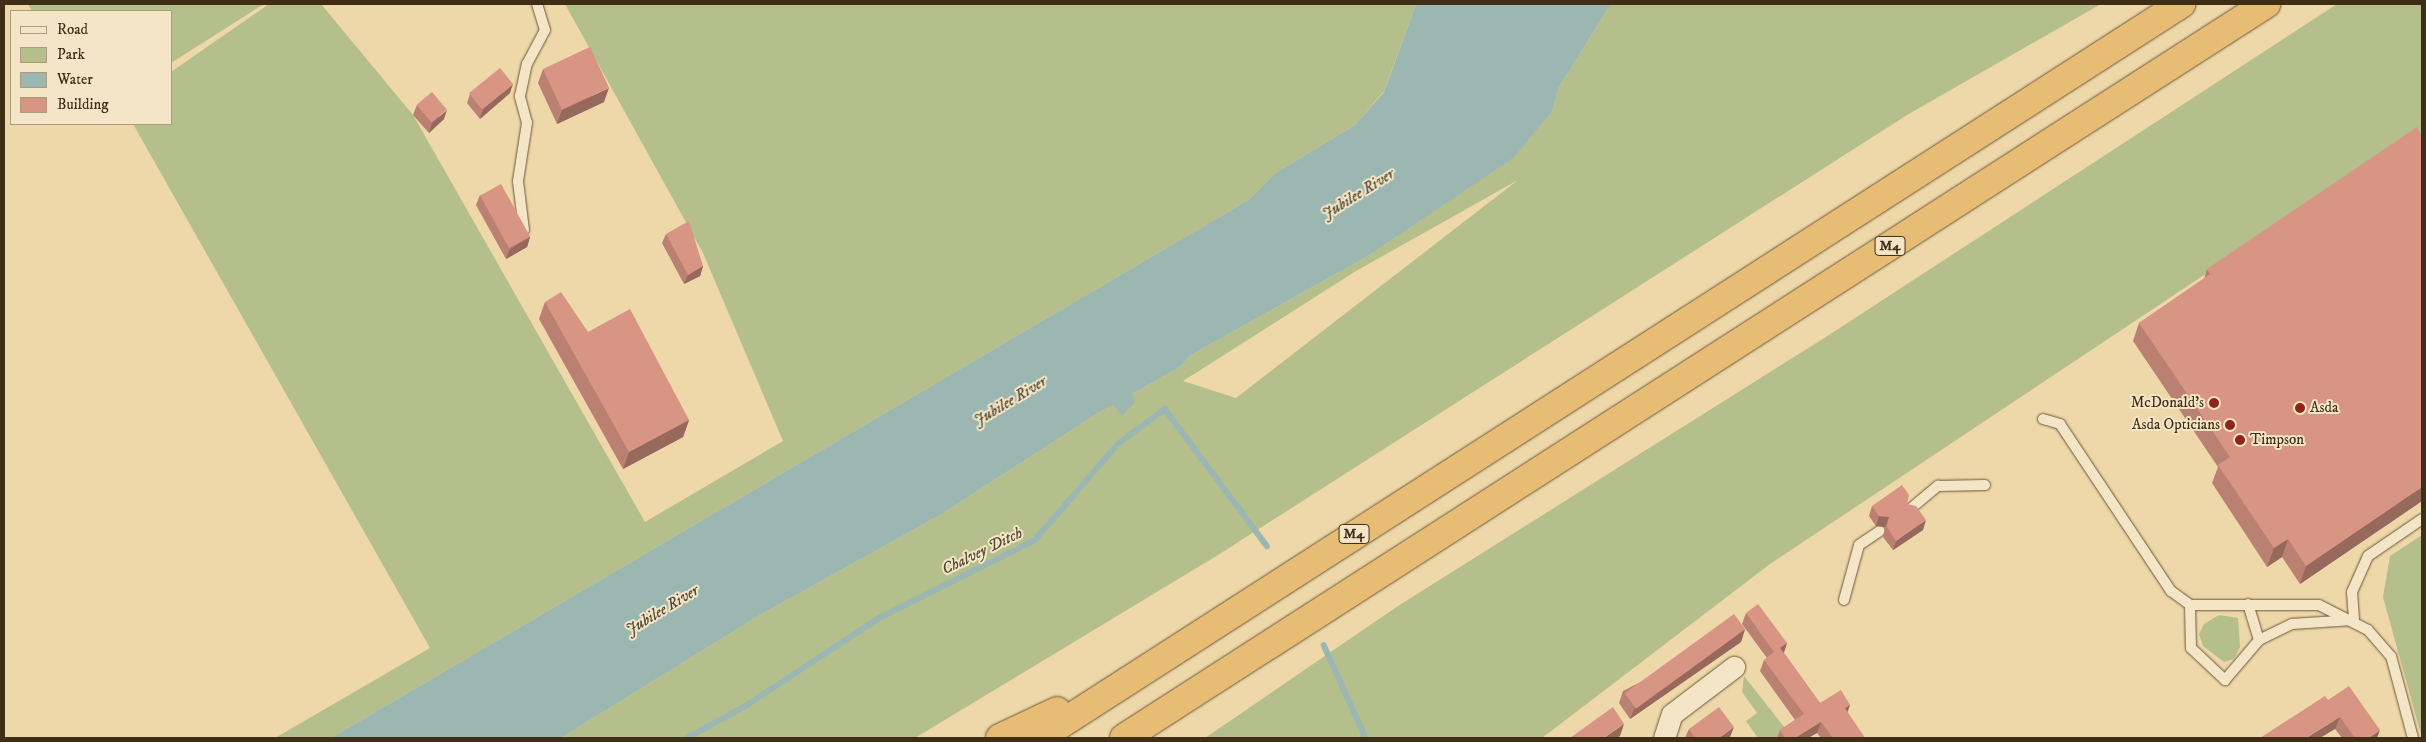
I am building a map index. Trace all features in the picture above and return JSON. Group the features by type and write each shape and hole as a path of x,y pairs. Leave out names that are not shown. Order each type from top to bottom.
{"highway":[{"name":"M4","path":"1039,738 1135,673 2181,4"},
{"name":"M4","path":"1124,738 2266,4"},
{"name":"M4","path":"1000,738 1135,673"}],"street":[{"path":"1664,738 1672,714 1734,667"}],"lane":[{"path":"524,230 518,181 526,123 520,96 527,64 545,30 536,4"},
{"path":"2043,419 2060,424 2171,591 2190,605 2319,605 2354,620 2391,656 2413,738"},
{"path":"1909,510 1938,486 1985,485"},
{"path":"2354,620 2352,592 2368,556 2422,519"},
{"path":"1844,600 1859,545 1880,531"},
{"path":"2248,604 2259,640"},
{"path":"2190,605 2191,648 2225,680 2259,640 2292,624 2354,620"}],"green space":[{"path":"28,4 264,4 172,62 172,10 31,10"},
{"path":"269,4 321,4 413,115 645,522 783,441 703,253 565,4 1416,4 1384,91 1355,125 1274,174 1250,199 331,738 275,738 430,648 134,125 172,125 172,71"},
{"path":"1611,4 2101,4 1907,115 1218,555 915,738 561,738 755,618 942,514 1095,415 1113,405 1122,415 1132,394 1180,367 1191,355 1368,256 1512,158 1552,112 1559,87","holes":["1518,180 1236,398 1183,381 1356,271"]},
{"path":"2337,4 2422,4 2422,162 2407,140 1770,564 1542,738 1205,738 1398,606 1829,335"},
{"path":"2422,535 2422,738 2383,597 2390,556"},
{"path":"2219,615 2238,618 2240,647 2234,659 2224,662 2203,646 2199,634 2204,624"},
{"path":"1744,676 1788,732 1780,738 1758,738 1746,721 1757,713 1742,692"}],"water":[{"name":"Jubilee River","path":"1416,4 1611,4 1559,87 1552,112 1513,158 1368,256 1191,355 1180,367 1132,394 1135,402 1122,416 1113,405 1095,415 942,514 755,618 561,738 331,738 1250,199 1274,174 1355,125 1384,92"}],"building":[{"path":"590,47 609,88 562,110 543,69"},
{"path":"500,68 513,84 482,109 469,93"},
{"path":"432,92 447,110 431,122 417,105"},
{"name":"Asda","path":"2417,127 2422,136 2422,487 2306,566 2288,539 2274,548 2218,465 2230,457 2139,323 2210,274 2207,269"},
{"path":"501,184 530,236 509,248 480,196"},
{"path":"689,221 703,266 688,275 666,234"},
{"path":"561,292 588,332 630,309 689,420 629,452 545,302"},
{"path":"1902,485 1909,495 1907,504 1916,506 1926,520 1896,541 1887,527 1889,517 1879,516 1872,506"},
{"path":"1758,604 1787,643 1780,648 1820,703 1841,690 1850,705 1845,708 1865,738 1833,738 1821,722 1795,738 1785,738 1780,730 1804,714 1764,660 1774,652 1746,613"},
{"path":"1734,614 1745,629 1636,709 1625,693"},
{"path":"2349,686 2380,730 2369,738 2355,738 2340,717 2306,738 2260,738 2325,696 2328,700"},
{"path":"1613,707 1624,724 1604,738 1570,738"},
{"path":"1719,707 1734,727 1719,738 1695,738 1689,729"}],"waterway":[{"name":"Chalvey Ditch","path":"687,738 744,707 879,618 1035,540 1118,444 1165,409 1267,546"},
{"name":"Chalvey Ditch","path":"1324,645 1366,738"}],"place":[{"name":"McDonald's","path":"2214,403"},
{"name":"Asda","path":"2300,408"},
{"name":"Asda Opticians","path":"2230,425"},
{"name":"Timpson","path":"2240,440"}]}
